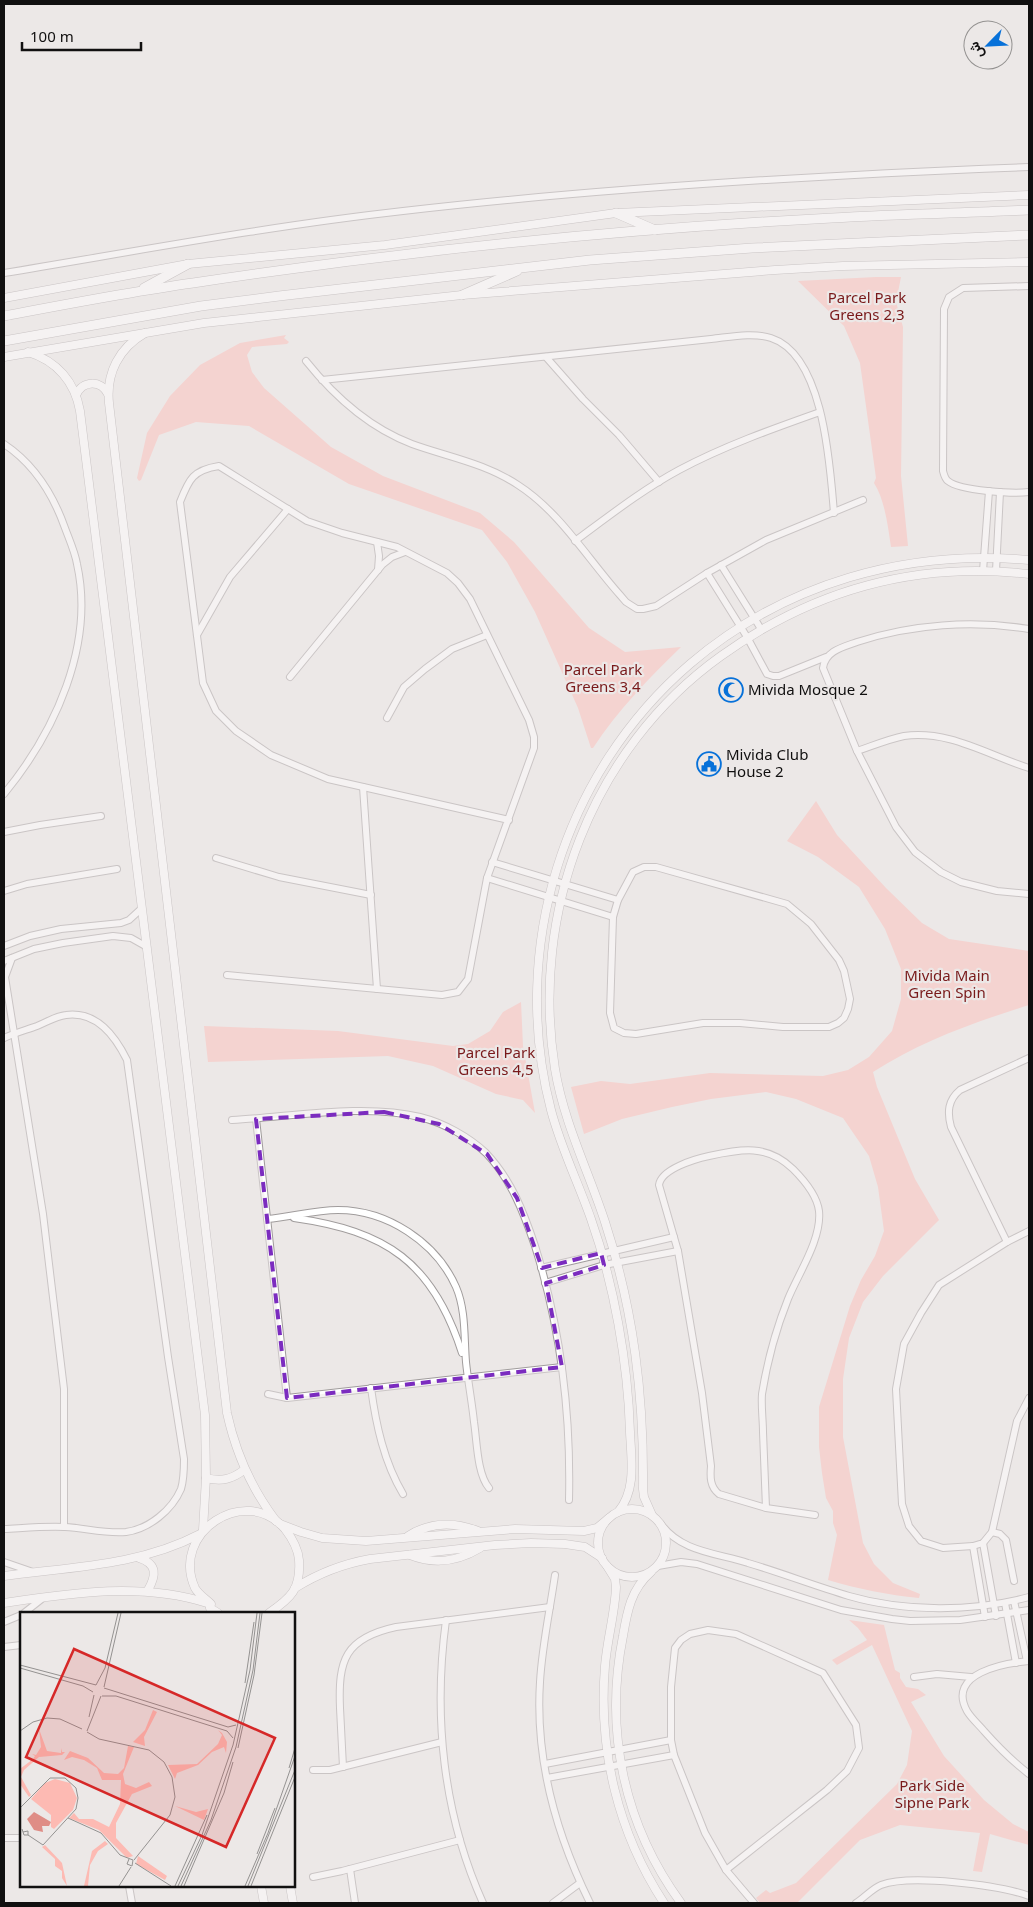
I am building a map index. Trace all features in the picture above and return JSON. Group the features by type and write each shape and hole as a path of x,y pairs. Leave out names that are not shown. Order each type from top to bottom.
{"main road":[{"path":"4,316 138,291 323,265 655,230 840,217 1029,210"},
{"path":"616,213 655,230"},
{"path":"4,341 200,306 590,260 713,251 1029,235"},
{"path":"138,291 188,264"},
{"path":"462,295 524,267"}],"street":[{"path":"4,274 221,236 402,211 593,193 802,178 1029,167"},
{"path":"4,298 188,264 385,245 616,213 1029,195"},
{"path":"4,357 204,323 462,295 843,266 1029,262"},
{"path":"1029,286 962,288 949,298 944,309 943,471 949,482 955,485 989,491 1029,492"},
{"path":"145,333 131,342 120,355 112,369 108,394 227,1413 237,1452 244,1470 264,1505 291,1538 298,1554 299,1571 295,1588 288,1600 276,1611"},
{"path":"322,380 746,336 766,336 779,341 799,359 811,380 820,412 830,469 834,513"},
{"path":"28,352 44,358 68,380 76,395 82,421 205,1415 206,1478 202,1532 192,1552 190,1571 195,1590 211,1608"},
{"path":"546,357 583,399 619,435 659,482"},
{"path":"306,361 322,380 351,407 389,433 412,444 473,462 497,472 519,485 553,513 626,602 637,609 643,610 656,606 707,573 766,540 863,500"},
{"path":"76,395 83,386 94,383 101,385 108,394"},
{"path":"575,541 631,500 678,471 730,446 820,412"},
{"path":"4,444 15,451 36,472 52,497 77,563 82,605 78,646 66,686 45,733 18,777 4,794"},
{"path":"227,975 442,995 458,992 468,979 487,878 492,862 509,820 531,758 534,737 529,720 470,600 458,583 447,573 405,552 307,521 219,466 204,468 188,480 180,502 203,683 216,711 236,731 271,755 328,779 509,820"},
{"path":"983,570 989,491"},
{"path":"996,571 1000,492"},
{"path":"197,635 230,577 288,509"},
{"path":"377,542 378,570"},
{"path":"290,677 378,570 392,557 405,552"},
{"path":"618,1512 627,1499 630,1489 631,1458 628,1389 615,1313 601,1254 590,1215 561,1141 552,1112 542,1070 537,1016 541,931 565,844 584,798 596,775 624,734 656,696 673,679 720,640 754,619 820,587 872,570 926,560 983,557 1029,560"},
{"path":"721,565 761,629"},
{"path":"652,1515 644,1497 643,1489 643,1435 637,1360 613,1251 602,1215 570,1131 562,1102 551,1037 550,979 552,945 564,884 590,814 606,783 625,754 665,705 698,674 747,637 761,629 801,608 856,588 897,578 934,572 983,570 1029,574"},
{"path":"707,573 747,637 763,669 767,674 773,676 780,676 869,638 918,628 987,625 1029,629"},
{"path":"387,718 404,687 425,668 452,649 487,636"},
{"path":"826,657 824,672 857,751 896,826 908,844 922,859 941,872 961,882 997,891 1029,894"},
{"path":"857,751 903,736 938,736 962,742 1029,768"},
{"path":"363,787 377,989"},
{"path":"4,832 101,816"},
{"path":"216,858 279,877 370,895"},
{"path":"492,862 618,900"},
{"path":"644,867 656,867 787,904 811,924 839,960 849,990 848,1009 844,1018 829,1027 703,1023 636,1034 624,1033 614,1028 610,1013 613,917 618,900 633,872 644,867"},
{"path":"4,891 27,884 117,869"},
{"path":"487,878 613,917"},
{"path":"4,946 30,936 61,929 121,923 129,920 141,909"},
{"path":"98,925 99,938"},
{"path":"4,962 34,949 99,938 122,936 147,947"},
{"path":"12,958 5,977 43,1214 64,1389 64,1527"},
{"path":"4,1038 56,1018 66,1015 80,1015 106,1028 118,1042 127,1060 184,1459 184,1474 176,1497 161,1515 137,1530 124,1532 64,1527 4,1529"},
{"path":"1007,1242 951,1127 948,1116 953,1096 960,1090 1029,1058"},
{"path":"232,1120 337,1112 384,1112 422,1117 455,1131 487,1154 517,1198 526,1220 545,1283 558,1338 562,1366 569,1441 569,1500"},
{"path":"256,1119 288,1398"},
{"path":"766,1508 762,1396 772,1348 788,1300 817,1231 819,1210 814,1196 802,1178 784,1161 764,1151 727,1152 678,1166 665,1174 660,1179 659,1185 678,1251 702,1393 712,1486 719,1494 766,1508 814,1515"},
{"path":"267,1219 339,1210 359,1212 391,1222 421,1240 446,1270 456,1288 463,1323 466,1364 480,1466 482,1476 489,1488"},
{"path":"290,1217 344,1227 367,1235 395,1251 422,1276 441,1302 450,1320 466,1364"},
{"path":"1029,1231 1007,1242 939,1285 920,1313 904,1344 896,1389 902,1504 909,1526 921,1541 943,1548 973,1546 983,1543 992,1532 997,1519 1006,1463 1017,1421 1029,1398"},
{"path":"541,1268 674,1238"},
{"path":"545,1283 616,1262 678,1251"},
{"path":"268,1394 288,1398 562,1366"},
{"path":"371,1388 385,1455 403,1494"},
{"path":"206,1478 226,1480 244,1470"},
{"path":"4,1576 139,1558 170,1548 202,1532 216,1519 230,1513 246,1511 262,1514 300,1532 344,1541 366,1542 534,1528 584,1531 597,1528 618,1512 630,1509 642,1510 652,1515 671,1536 687,1546 748,1562 849,1596 905,1606 945,1607 983,1606 1029,1597"},
{"path":"609,1518 602,1528 599,1539 599,1549 602,1558 612,1572 616,1586 604,1682 608,1767 635,1852 645,1873 664,1903"},
{"path":"404,1538 428,1527 441,1524 454,1524 479,1532"},
{"path":"661,1524 666,1534 663,1558 658,1566 641,1581 632,1596 621,1644 616,1696 616,1726 624,1785 639,1826 663,1875 681,1903"},
{"path":"992,1532 1000,1534 1006,1540 1014,1581"},
{"path":"468,1533 470,1548"},
{"path":"420,1537 422,1553"},
{"path":"295,1588 331,1569 350,1562 470,1548 524,1543 565,1544 585,1547 602,1558"},
{"path":"983,1543 996,1616"},
{"path":"973,1546 985,1617"},
{"path":"408,1555 427,1560 446,1561 459,1558 481,1547"},
{"path":"139,1558 150,1564 154,1570 153,1583 148,1590"},
{"path":"4,1562 33,1572"},
{"path":"658,1566 673,1562 697,1564 826,1605 874,1617 910,1621 935,1621 996,1616 1029,1610"},
{"path":"607,1566 623,1576 642,1576 651,1572"},
{"path":"555,1575 540,1682 541,1741 550,1799 561,1836 590,1903"},
{"path":"4,1603 44,1597 148,1590 180,1595 211,1608"},
{"path":"25,1612 44,1597"},
{"path":"1014,1601 1028,1661 984,1671 971,1677 964,1687 963,1698 966,1711 1007,1757 1029,1774"},
{"path":"1005,1602 1016,1663"},
{"path":"343,1767 339,1685 341,1668 346,1656 360,1641 378,1631 396,1627 550,1607"},
{"path":"4,1622 20,1615"},
{"path":"446,1620 441,1684 442,1742 448,1788 460,1840 483,1903"},
{"path":"726,1870 827,1790 847,1771 859,1748 856,1724 823,1674 736,1634 708,1630 690,1634 681,1640 675,1648 671,1687 671,1740 674,1755 706,1833 726,1870 754,1903"},
{"path":"4,1647 20,1645"},
{"path":"914,1677 943,1674 971,1677"},
{"path":"545,1764 671,1740"},
{"path":"313,1770 323,1771 343,1767 442,1742"},
{"path":"547,1778 674,1755"},
{"path":"4,1838 20,1838"},
{"path":"313,1877 460,1840"},
{"path":"350,1869 355,1903"},
{"path":"856,1903 880,1885 914,1880 1013,1890 1029,1896"},
{"path":"553,1903 580,1883"},
{"path":"129,1887 132,1903"},
{"path":"261,1887 264,1903"},
{"path":"290,1887 293,1903"}],"highlighted area":[{"path":"384,1112 439,1124 487,1154 517,1198 542,1268 601,1253 604,1265 546,1283 562,1367 287,1398 256,1119"}],"green space":[{"name":"Parcel Park Greens 2,3","path":"901,277 896,302 903,327 901,476 908,546 891,547 883,505 874,483 876,478 860,363 844,326 798,281"},
{"name":"Parcel Park Greens 3,4","path":"286,335 284,338 289,342 287,344 252,347 247,355 252,372 264,388 331,447 383,476 480,513 514,542 589,628 625,652 681,647 634,695 593,748 591,748 578,708 535,612 507,562 482,530 349,484 249,426 196,422 159,435 139,481 137,478 147,433 170,396 200,365 240,343"},
{"name":"Mivida Main Green Spin","path":"816,801 837,835 886,888 922,923 949,939 1029,951 1029,1005 949,1033 910,1051 873,1072 877,1087 915,1179 939,1220 883,1276 863,1302 849,1338 843,1379 843,1437 863,1543 874,1564 893,1583 920,1594 919,1598 873,1591 828,1580 837,1535 833,1523 833,1511 826,1498 822,1473 819,1447 819,1407 850,1306 861,1280 875,1256 884,1231 878,1187 869,1156 843,1118 796,1099 766,1092 711,1099 672,1107 622,1119 584,1134 571,1087 601,1081 630,1084 710,1073 823,1076 848,1070 869,1057 892,1031 901,999 901,969 885,929 859,887 818,857 787,841"},
{"name":"Parcel Park Greens 4,5","path":"521,1002 523,1046 535,1113 523,1100 496,1094 433,1066 388,1056 208,1062 204,1026 338,1031 453,1046 468,1044 490,1031 503,1012"},
{"name":"Park Side Sipne Park","path":"849,1620 884,1625 895,1670 900,1673 900,1678 906,1687 918,1689 926,1695 911,1702 944,1756 984,1800 1013,1824 1029,1832 1029,1845 990,1834 982,1872 973,1871 980,1833 900,1825 860,1840 797,1903 760,1903 756,1898 766,1890 770,1893 796,1883 897,1784 907,1765 912,1731 872,1645 837,1665 832,1660 867,1640"}],"place":[{"name":"Mivida Mosque 2","path":"731,690"},
{"name":"Mivida Club House 2","path":"709,764"}]}
